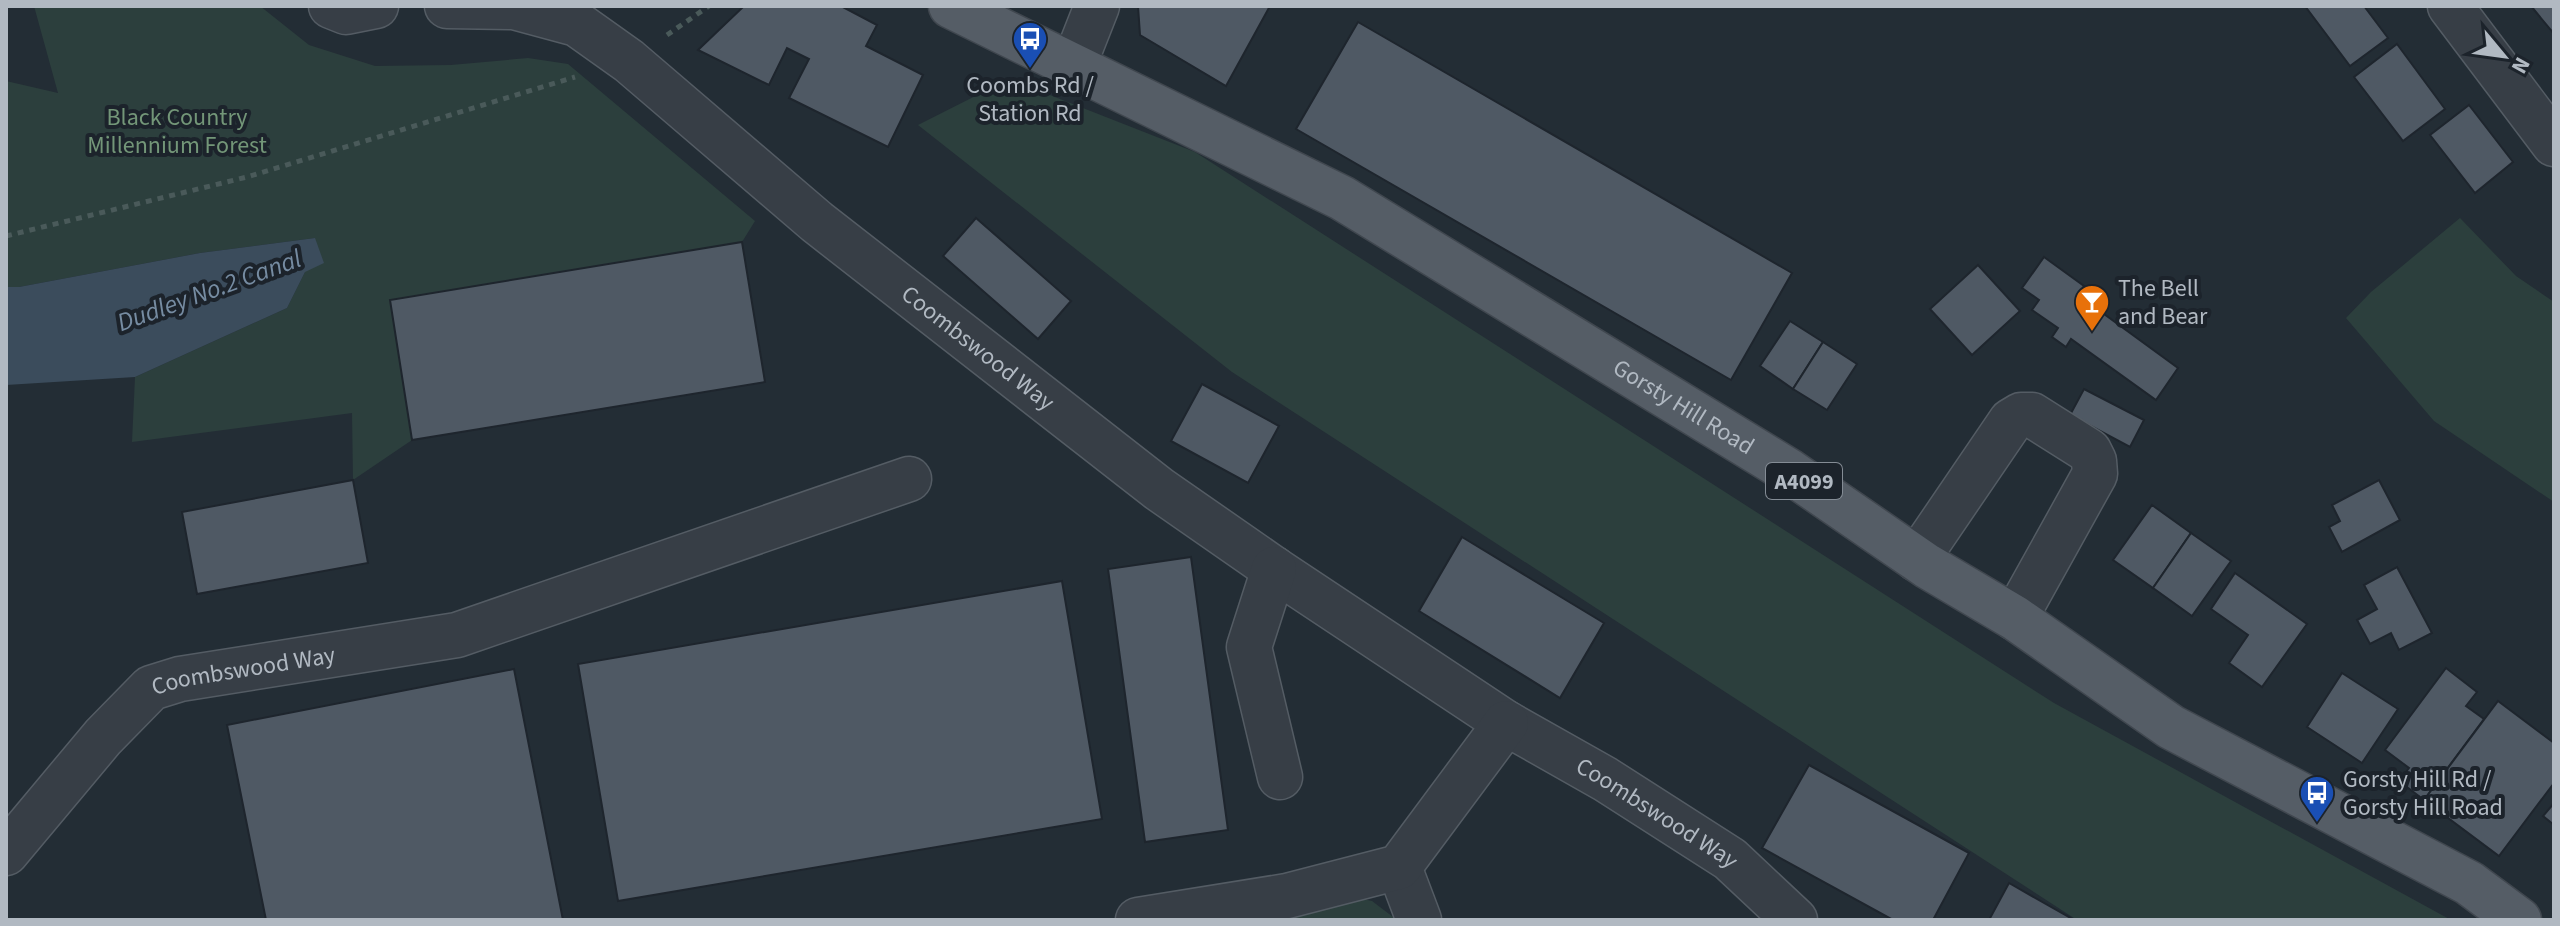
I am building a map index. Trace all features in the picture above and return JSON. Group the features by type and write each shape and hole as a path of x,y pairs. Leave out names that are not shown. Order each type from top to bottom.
{"main road":[{"name":"Gorsty Hill Road","path":"951,6 1342,198 1789,471 1917,559 2015,618 2171,727 2469,883 2519,920"}],"street":[{"path":"331,6 346,12 376,6"},
{"name":"Coombswood Way","path":"447,6 514,7 577,24 629,61 817,222 1159,489 1506,723 1605,779 1730,859 1795,920"},
{"path":"1073,67 1097,6"},
{"path":"2450,6 2554,144"},
{"path":"1917,559 2011,421 2021,415 2032,415 2089,451 2095,474 2015,618"},
{"name":"Coombswood Way","path":"6,853 103,737 151,688 180,679 457,635 909,479"},
{"path":"1274,569 1249,647 1280,777"},
{"path":"1138,920 1287,896 1399,867 1506,723"},
{"path":"1399,867 1419,920"}],"path":[{"path":"6,236 247,177 629,61"}],"green space":[{"name":"Black Country Millennium Forest","path":"34,6 260,6 309,45 375,66 451,65 528,58 568,64 755,221 742,242 390,300 412,440 353,480 352,413 132,442 135,377 287,308 305,272 315,238 200,253 6,287 6,81 58,93"},
{"path":"1009,79 1195,152 2054,703 2451,920 2077,920 1232,372 918,125"},
{"path":"2460,218 2516,276 2554,302 2554,502 2434,421 2346,318 2371,292"},
{"path":"1349,896 1372,901 1397,920 1242,920"}],"water":[{"name":"Dudley No.2 Canal","path":"315,238 324,263 305,272 287,308 135,377 6,385 6,287 200,253"}],"building":[{"path":"744,6 841,6 877,25 866,46 923,75 888,147 789,98 809,59 787,48 769,85 698,50"},
{"path":"1138,6 1270,6 1226,86 1140,35"},
{"path":"2305,6 2364,6 2388,38 2350,66"},
{"path":"2531,6 2554,6 2554,34"},
{"path":"1358,22 1792,273 1731,380 1296,129"},
{"path":"2397,44 2445,109 2403,141 2354,77"},
{"path":"2469,105 2513,162 2475,193 2430,135"},
{"path":"976,218 1071,301 1038,339 943,256"},
{"path":"742,242 765,382 412,440 390,300"},
{"name":"The Bell and Bear","path":"2044,257 2084,286 2078,295 2178,368 2156,400 2071,339 2066,347 2052,337 2058,328 2032,310 2039,300 2022,288"},
{"path":"1978,265 2020,311 1972,355 1930,309"},
{"path":"1790,321 1823,342 1793,389 1760,366"},
{"path":"1823,342 1857,364 1827,410 1793,389"},
{"path":"1202,384 1279,426 1248,483 1171,441"},
{"path":"2084,389 2144,420 2130,447 2070,415"},
{"path":"353,480 368,563 197,594 182,512"},
{"path":"2379,480 2400,520 2342,552 2329,527 2340,521 2332,505"},
{"path":"2152,505 2191,533 2153,588 2113,560"},
{"path":"2191,533 2231,561 2192,616 2153,588"},
{"path":"1462,537 1604,623 1560,698 1419,611"},
{"path":"1191,557 1228,830 1145,842 1108,569"},
{"path":"2397,567 2432,633 2399,650 2391,633 2370,644 2357,620 2377,609 2364,585"},
{"path":"2235,573 2307,624 2262,687 2229,663 2248,635 2211,609"},
{"path":"1062,581 1102,819 618,901 578,664"},
{"path":"2446,668 2477,692 2466,706 2484,719 2424,800 2399,781 2409,768 2385,750"},
{"path":"514,669 563,920 266,920 227,725"},
{"path":"2342,673 2398,709 2362,763 2307,727"},
{"path":"2498,701 2554,743 2554,783 2499,856 2424,800"},
{"path":"1809,765 1969,853 1933,920 1893,920 1762,848"},
{"path":"2554,803 2554,825 2543,816"},
{"path":"2009,883 2074,920 1989,920"}],"place":[{"name":"Coombs Rd / Station Rd","path":"1030,70"},
{"name":"The Bell and Bear","path":"2092,333"},
{"name":"Gorsty Hill Rd / Gorsty Hill Road","path":"2317,824"}]}
